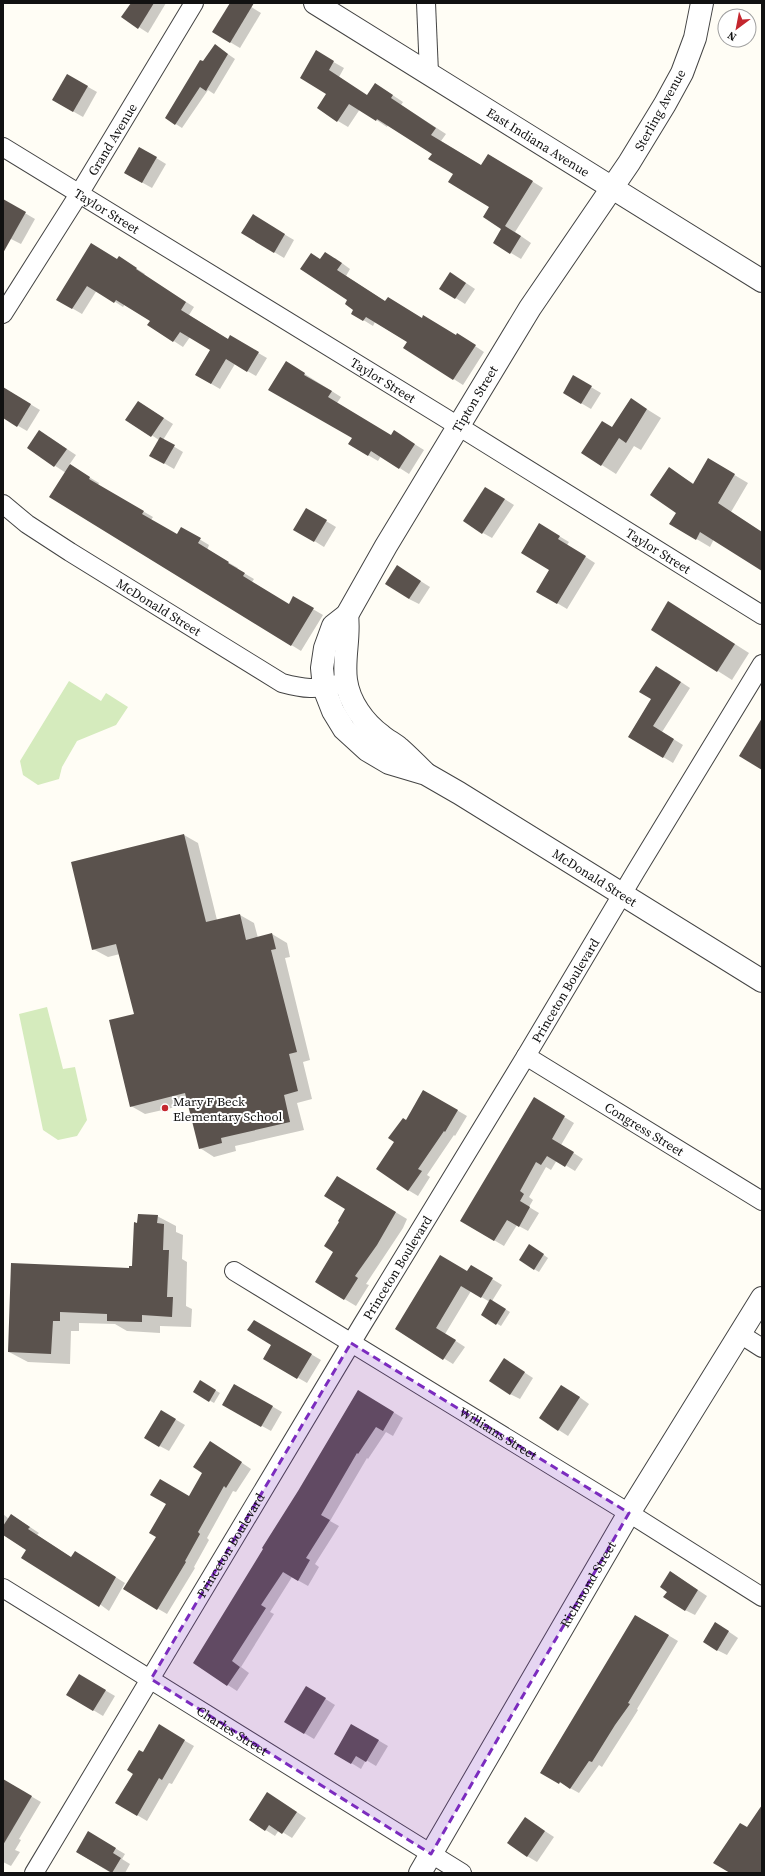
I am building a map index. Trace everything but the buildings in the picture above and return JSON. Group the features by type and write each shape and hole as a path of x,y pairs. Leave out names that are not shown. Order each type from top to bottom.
{"street":[{"name":"Grand Avenue","path":"3,314 79,194 194,3"},
{"name":"East Indiana Avenue","path":"315,3 762,281"},
{"path":"426,3 429,73"},
{"name":"Sterling Avenue","path":"612,188 649,131 682,74 694,38 702,3"},
{"name":"Taylor Street","path":"3,147 458,425 762,615"},
{"name":"Tipton Street","path":"324,688 322,668 325,648 333,626 347,615 458,425 530,308 612,188"},
{"name":"McDonald Street","path":"3,504 27,524 70,552 282,683 303,689 324,688 346,681 352,701 361,715 380,735 399,748 426,774 622,893 762,981"},
{"path":"346,681 345,651 349,631 347,615"},
{"name":"Princeton Boulevard","path":"34,1873 351,1343 762,664"},
{"name":"McDonald Street","path":"324,688 333,711 344,729 368,750 389,763 426,774"},
{"name":"Congress Street","path":"526,1056 762,1201"},
{"name":"Williams Street","path":"234,1271 629,1513 762,1597"},
{"name":"Richmond Street","path":"420,1873 629,1513 762,1298"},
{"path":"740,1334 762,1348"},
{"name":"Charles Street","path":"3,1588 462,1873"}],"highlighted area":[{"path":"351,1343 629,1513 431,1854 151,1679"}],"green space":[{"path":"69,681 101,701 106,693 128,707 116,725 77,741 62,767 59,779 38,785 23,775 20,761"},
{"path":"47,1007 63,1069 75,1067 87,1120 77,1136 58,1140 43,1130 19,1014"}],"place":[{"name":"Mary F Beck Elementary School","path":"165,1108"}]}
